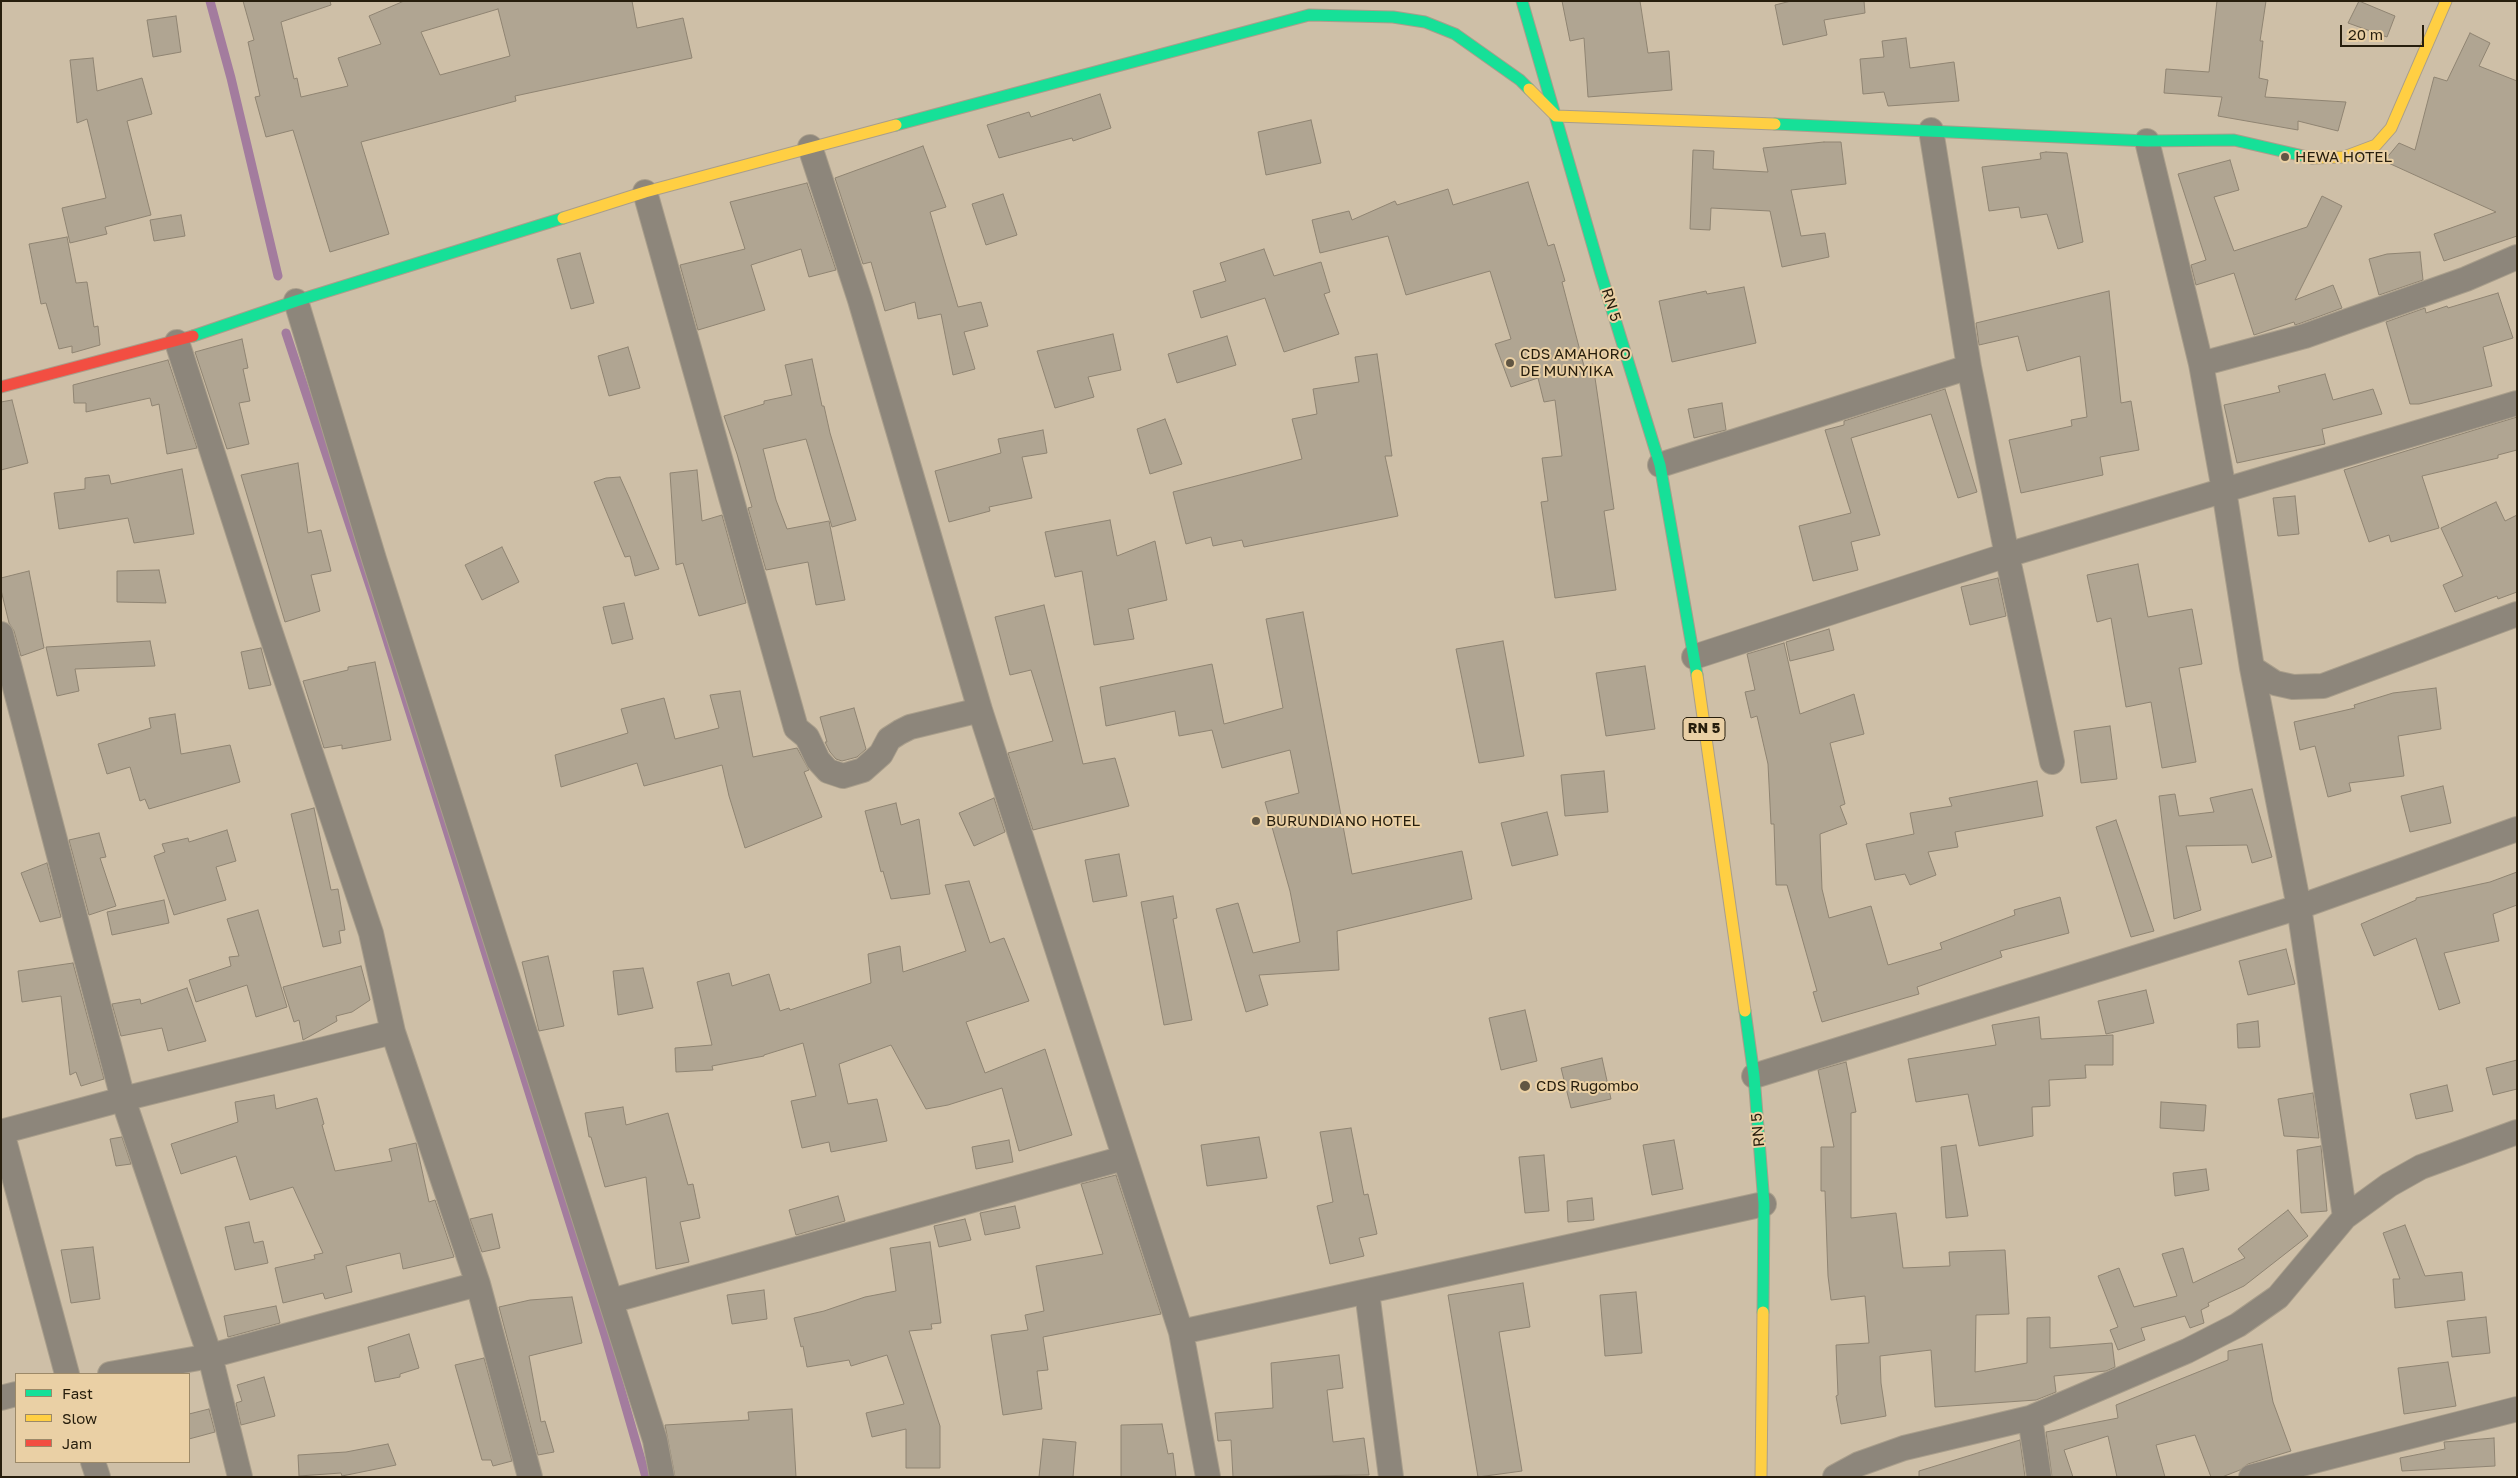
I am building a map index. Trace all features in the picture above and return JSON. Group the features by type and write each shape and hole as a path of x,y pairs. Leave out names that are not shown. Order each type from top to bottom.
{"street":[{"name":"RN 5","path":"1522,1 1660,465 1694,657 1754,1076 1764,1204 1761,1477"},
{"path":"1,387 177,342 296,301 645,192 1308,8 1425,22 1448,31 1489,56 1520,80 1556,116 1931,130 2147,141 2234,140 2266,146 2307,158 2344,158 2376,145 2391,128 2446,1"},
{"path":"1931,130 1970,367 2007,555 2052,762"},
{"path":"2147,141 2201,364 2224,490 2252,668 2299,907 2345,1217"},
{"path":"810,147 860,300 980,710 1181,1332 1208,1477"},
{"path":"645,192 796,728 807,737 818,760 828,771 843,776 863,770 880,754 889,739 910,727 980,710"},
{"path":"2201,364 2305,336 2466,279 2517,257"},
{"path":"296,301 374,559 655,1440 662,1477"},
{"path":"177,342 265,616 371,933 393,1032 478,1284 530,1477"},
{"path":"1660,465 1970,367"},
{"path":"1694,657 2007,555 2517,403"},
{"path":"2252,668 2276,683 2293,687 2323,686 2517,614"},
{"path":"1,634 123,1099 210,1356 240,1477"},
{"path":"1754,1076 2299,907 2517,828"},
{"path":"67,1373 2,1132 123,1099 393,1032"},
{"path":"1834,1477 1859,1464 1904,1448 2030,1418 2187,1351 2238,1325 2278,1296 2345,1217 2389,1185 2421,1167 2517,1132"},
{"path":"611,1301 1124,1158"},
{"path":"1181,1332 1764,1204"},
{"path":"116,1373 210,1356 478,1284"},
{"path":"1367,1292 1391,1477"},
{"path":"1,1398 15,1394"},
{"path":"2252,1477 2517,1409"},
{"path":"2030,1418 2039,1477"},
{"path":"93,1463 98,1477"}],"building":[{"path":"243,1 330,1 331,5 281,22 294,79 297,78 301,97 348,86 338,58 381,44 369,16 404,1 632,1 637,28 683,18 692,58 515,96 516,101 361,142 389,234 330,252 293,130 266,137 255,97 260,96 248,42 254,40","holes":["498,9 510,56 440,75 421,32"]},
{"path":"1562,1 1640,1 1648,53 1669,51 1672,90 1588,97 1584,38 1570,41"},
{"path":"1791,1 1864,1 1865,13 1824,20 1827,35 1783,45 1775,5"},
{"path":"2217,1 2266,1 2260,41 2263,41 2259,78 2268,80 2265,97 2346,102 2338,131 2298,121 2298,130 2218,116 2222,97 2164,93 2166,69 2209,72"},
{"path":"2359,1 2395,16 2387,37 2348,23"},
{"path":"176,16 181,52 153,57 147,20"},
{"path":"2470,33 2490,43 2479,66 2517,81 2517,236 2444,261 2434,234 2496,212 2384,161 2399,143 2415,150 2434,77 2447,81"},
{"path":"1906,38 1910,68 1954,62 1959,101 1888,106 1884,92 1863,94 1860,59 1884,57 1882,41"},
{"path":"93,58 97,91 142,78 152,114 127,121 151,215 105,227 107,234 70,243 62,208 106,198 87,119 77,123 70,60"},
{"path":"1100,94 1111,128 1073,141 1072,138 999,158 987,125 1029,112 1031,117"},
{"path":"1311,120 1321,163 1266,175 1258,132"},
{"path":"1841,142 1846,184 1791,190 1801,236 1825,233 1829,257 1782,267 1770,211 1711,208 1710,230 1690,229 1693,150 1714,151 1713,169 1768,172 1763,148"},
{"path":"923,146 946,207 930,212 958,307 981,302 988,326 964,332 975,369 953,375 941,314 918,319 915,302 885,311 871,262 863,264 835,178"},
{"path":"2040,153 2067,153 2083,242 2058,249 2047,214 2021,218 2019,207 1989,211 1982,167 2041,159"},
{"path":"2230,160 2239,190 2214,197 2234,251 2307,227 2322,196 2342,206 2295,300 2333,285 2342,308 2295,325 2294,322 2254,335 2234,273 2196,285 2191,265 2206,260 2178,174"},
{"path":"1528,182 1548,246 1554,244 1565,281 1562,282 1584,366 1593,364 1614,509 1604,511 1616,590 1555,598 1541,502 1548,501 1542,458 1562,456 1555,400 1544,402 1538,378 1511,387 1495,344 1511,339 1490,271 1406,295 1388,236 1320,253 1312,220 1349,211 1352,220 1395,201 1397,205 1448,189 1453,205"},
{"path":"807,183 836,270 809,277 801,249 751,265 765,310 698,330 680,265 745,249 730,202"},
{"path":"1003,194 1017,235 986,245 972,204"},
{"path":"181,215 185,236 154,241 150,220"},
{"path":"67,237 76,283 87,282 94,327 98,326 100,345 72,353 72,346 59,349 46,303 41,304 29,244"},
{"path":"1264,249 1274,276 1321,262 1330,292 1324,294 1339,334 1284,352 1265,298 1201,318 1193,291 1226,281 1220,263"},
{"path":"2420,252 2423,280 2379,295 2369,259 2387,254"},
{"path":"580,253 594,303 571,309 557,259"},
{"path":"1744,287 1756,343 1672,362 1659,301 1706,291 1707,294"},
{"path":"2109,291 2121,403 2131,401 2139,450 2100,457 2103,475 2021,493 2009,440 2072,426 2071,420 2087,417 2080,356 2027,371 2018,336 1979,345 1976,323"},
{"path":"2498,293 2513,338 2483,347 2492,386 2419,404 2410,404 2386,322 2425,308 2426,313"},
{"path":"1113,334 1121,370 1088,377 1094,397 1055,408 1037,351"},
{"path":"1227,336 1236,365 1177,383 1168,354"},
{"path":"242,339 248,368 243,369 250,401 239,403 249,444 227,449 195,352"},
{"path":"628,347 640,388 609,396 598,356"},
{"path":"1377,354 1392,456 1385,456 1398,516 1244,547 1242,540 1213,546 1211,537 1186,544 1173,492 1302,459 1292,419 1317,414 1313,389 1359,382 1355,357"},
{"path":"812,359 822,406 824,406 830,433 856,520 832,527 806,439 763,449 776,500 787,529 829,521 845,600 816,605 808,562 766,570 748,508 752,507 724,416 764,404 764,401 792,395 785,365"},
{"path":"168,360 197,448 167,454 159,404 152,406 150,398 86,412 86,403 74,403 73,385"},
{"path":"2325,374 2333,400 2373,389 2382,414 2322,429 2325,444 2237,463 2224,405 2280,392 2278,386"},
{"path":"1945,389 1977,492 1958,498 1931,414 1851,438 1880,535 1851,542 1858,570 1813,581 1799,526 1851,513 1825,430 1844,425 1844,421"},
{"path":"12,400 28,463 1,470 1,402"},
{"path":"1722,403 1726,430 1694,438 1688,409"},
{"path":"2517,417 2517,450 2498,455 2498,458 2422,476 2439,528 2391,542 2389,535 2369,542 2344,470"},
{"path":"1165,419 1182,464 1150,474 1137,429"},
{"path":"1043,430 1047,453 1022,457 1032,498 989,507 990,511 949,522 935,471 1001,453 998,439"},
{"path":"298,463 308,533 321,530 331,571 311,575 320,611 285,622 241,475"},
{"path":"182,469 194,534 134,543 128,518 59,529 54,493 85,489 85,478 109,475 111,484"},
{"path":"697,470 702,521 722,515 746,603 699,616 683,563 676,565 670,473"},
{"path":"620,477 659,569 635,576 630,556 625,557 594,482 606,478"},
{"path":"2295,496 2299,534 2278,536 2273,498"},
{"path":"2496,502 2505,521 2517,515 2517,592 2498,599 2497,596 2455,612 2443,585 2463,576 2441,528"},
{"path":"1110,520 1117,556 1155,541 1167,600 1128,609 1134,639 1094,645 1082,571 1055,577 1045,532"},
{"path":"502,547 519,582 482,600 465,565"},
{"path":"2138,564 2148,617 2192,609 2202,664 2179,668 2196,762 2162,768 2151,702 2126,707 2111,618 2097,622 2087,575"},
{"path":"159,570 166,603 117,602 117,571"},
{"path":"29,571 44,648 21,656 14,631 9,623 1,590 1,578"},
{"path":"1998,578 2006,616 1970,625 1961,587"},
{"path":"624,603 633,639 612,644 603,607"},
{"path":"1044,605 1083,764 1115,758 1129,806 1033,830 1008,753 1053,741 1031,670 1010,675 995,617"},
{"path":"1303,612 1352,874 1462,851 1472,899 1337,931 1339,970 1259,975 1268,1005 1246,1012 1216,909 1238,903 1253,953 1300,942 1290,891 1265,802 1299,793 1290,750 1222,768 1212,730 1179,736 1175,711 1106,726 1100,687 1212,664 1224,724 1283,708 1266,619"},
{"path":"1829,629 1834,650 1790,661 1786,642"},
{"path":"150,641 155,666 75,669 79,691 57,696 46,647"},
{"path":"1503,641 1524,756 1479,763 1456,649"},
{"path":"1784,643 1800,714 1854,694 1864,734 1830,743 1845,804 1840,806 1847,824 1820,834 1822,889 1829,918 1871,906 1888,965 1942,949 1940,943 2015,915 2014,910 2060,897 2069,933 2000,951 2002,957 1917,987 1919,994 1822,1022 1813,992 1817,991 1787,885 1776,885 1774,824 1771,824 1768,764 1757,716 1751,718 1745,692 1755,690 1747,654"},
{"path":"261,648 271,685 249,689 241,652"},
{"path":"375,662 391,740 342,749 342,745 324,748 303,681 348,670 348,667"},
{"path":"1645,666 1655,729 1606,736 1596,673"},
{"path":"2436,688 2441,729 2398,736 2404,776 2349,783 2351,791 2328,797 2315,746 2300,750 2294,722 2355,708 2354,705 2393,693"},
{"path":"740,691 753,757 797,748 809,770 804,772 822,817 745,848 729,796 722,765 644,786 637,763 561,787 555,755 628,733 621,709 664,698 675,739 719,728 710,695"},
{"path":"854,708 866,749 857,757 842,761 836,759 825,742 827,742 820,717"},
{"path":"175,714 181,754 230,745 240,782 149,809 145,799 140,801 130,767 107,774 98,744 151,728 149,718"},
{"path":"2110,726 2117,779 2081,783 2074,731"},
{"path":"1604,771 1608,812 1565,816 1561,775"},
{"path":"2037,781 2043,816 1955,832 1958,847 1928,852 1936,875 1910,885 1905,874 1875,880 1866,844 1914,834 1910,813 1952,806 1949,798"},
{"path":"2443,786 2451,823 2410,832 2401,796"},
{"path":"2252,789 2272,857 2252,863 2247,845 2186,846 2201,910 2174,919 2159,796 2175,794 2179,816 2214,812 2210,798"},
{"path":"994,798 1005,832 974,846 959,813"},
{"path":"896,803 901,825 919,819 930,894 891,899 883,871 881,872 865,811"},
{"path":"314,808 331,890 338,889 345,930 339,931 341,943 323,947 291,814"},
{"path":"1547,812 1558,855 1512,866 1501,823"},
{"path":"2116,820 2154,931 2131,937 2096,827"},
{"path":"227,830 236,861 216,867 226,900 174,915 154,856 165,852 162,844 188,838 189,842"},
{"path":"99,833 106,857 100,858 116,906 89,915 69,840"},
{"path":"1119,854 1127,896 1093,902 1085,860"},
{"path":"47,863 61,917 40,922 21,873"},
{"path":"2517,872 2517,905 2493,914 2499,941 2444,953 2460,1003 2439,1010 2416,938 2374,956 2361,924 2416,900 2416,898 2490,882"},
{"path":"969,881 990,943 1004,938 1029,1001 966,1022 985,1073 1045,1049 1072,1135 1019,1151 1002,1088 948,1105 926,1109 891,1045 839,1064 848,1104 877,1099 887,1141 831,1152 829,1142 802,1148 791,1101 816,1096 803,1043 764,1056 712,1066 713,1070 676,1072 675,1048 712,1045 697,982 729,973 732,986 769,974 780,1011 789,1008 790,1010 871,983 868,954 900,946 903,972 966,951 945,885"},
{"path":"1173,896 1177,918 1173,919 1192,1020 1164,1025 1141,902"},
{"path":"164,900 169,923 112,935 107,912"},
{"path":"258,910 287,1007 256,1017 247,985 196,1002 189,980 231,966 229,957 239,956 227,919"},
{"path":"2286,949 2295,984 2248,995 2239,961"},
{"path":"548,956 564,1026 539,1031 522,962"},
{"path":"73,963 104,1079 81,1086 76,1072 70,1075 61,996 22,1002 18,971"},
{"path":"361,966 370,1000 352,1012 336,1016 337,1021 303,1040 299,1020 294,1022 283,987"},
{"path":"643,968 653,1008 618,1015 613,971"},
{"path":"187,988 206,1041 168,1051 162,1028 121,1036 112,1004 140,999 141,1004"},
{"path":"2146,990 2154,1023 2106,1034 2098,1001"},
{"path":"1525,1010 1537,1061 1501,1070 1489,1018"},
{"path":"2039,1017 2041,1039 2113,1035 2113,1065 2085,1065 2086,1078 2049,1080 2050,1106 2032,1107 2033,1136 1979,1146 1968,1094 1916,1102 1908,1059 1996,1045 1992,1025"},
{"path":"2258,1021 2260,1047 2238,1048 2237,1024"},
{"path":"1602,1058 1611,1099 1571,1108 1561,1068"},
{"path":"2517,1060 2517,1089 2493,1095 2486,1068"},
{"path":"1846,1062 1856,1112 1851,1113 1851,1218 1896,1213 1903,1268 1950,1266 1949,1252 2005,1250 2009,1314 1976,1315 1975,1372 2027,1363 2027,1318 2050,1317 2050,1348 2112,1343 2115,1367 2106,1371 2054,1376 2056,1392 2036,1400 1935,1407 1931,1350 1880,1356 1881,1383 1886,1416 1841,1424 1836,1396 1838,1395 1836,1345 1869,1343 1865,1296 1831,1300 1828,1276 1825,1191 1821,1191 1821,1147 1834,1147 1818,1070"},
{"path":"2447,1085 2453,1111 2416,1119 2410,1094"},
{"path":"2313,1093 2319,1138 2284,1136 2278,1099"},
{"path":"274,1095 276,1109 317,1098 324,1124 322,1125 335,1171 392,1161 389,1149 416,1143 429,1202 435,1200 454,1257 403,1269 400,1253 346,1266 352,1292 325,1299 323,1293 283,1303 275,1268 315,1259 314,1255 323,1253 293,1187 250,1200 236,1156 181,1174 171,1144 238,1122 235,1102"},
{"path":"2161,1102 2206,1105 2204,1131 2160,1128"},
{"path":"623,1107 626,1125 668,1113 688,1185 693,1184 700,1218 680,1222 689,1262 656,1269 646,1177 605,1187 591,1137 589,1137 585,1113"},
{"path":"1351,1128 1364,1195 1368,1194 1377,1234 1359,1238 1364,1256 1330,1264 1317,1206 1333,1202 1320,1132"},
{"path":"122,1137 131,1164 116,1166 110,1139"},
{"path":"1259,1137 1267,1178 1207,1186 1201,1145"},
{"path":"1009,1140 1013,1162 976,1169 972,1147"},
{"path":"1674,1140 1683,1189 1652,1195 1643,1145"},
{"path":"1956,1145 1968,1216 1946,1218 1941,1147"},
{"path":"2321,1146 2327,1211 2301,1213 2297,1150"},
{"path":"1544,1155 1549,1211 1525,1213 1519,1157"},
{"path":"2206,1169 2209,1190 2175,1196 2173,1173"},
{"path":"1116,1175 1161,1314 1043,1337 1048,1370 1037,1371 1042,1409 1003,1415 991,1335 1028,1330 1025,1315 1044,1311 1036,1266 1103,1254 1081,1184"},
{"path":"838,1196 845,1221 796,1235 789,1210"},
{"path":"1592,1198 1594,1220 1568,1222 1567,1201"},
{"path":"1015,1206 1020,1228 985,1235 980,1213"},
{"path":"2288,1210 2308,1236 2244,1286 2208,1303 2209,1306 2201,1310 2204,1323 2190,1328 2185,1316 2141,1328 2145,1340 2118,1350 2110,1330 2118,1327 2098,1276 2119,1268 2134,1307 2177,1296 2162,1254 2183,1248 2193,1283 2245,1258 2238,1249"},
{"path":"492,1214 500,1248 482,1252 470,1219"},
{"path":"965,1219 971,1240 939,1247 934,1226"},
{"path":"249,1222 254,1243 263,1241 268,1263 235,1270 225,1227"},
{"path":"2405,1225 2425,1276 2462,1272 2465,1300 2395,1308 2393,1279 2400,1279 2383,1233"},
{"path":"930,1242 941,1323 931,1324 932,1329 909,1331 940,1426 940,1468 906,1468 906,1429 872,1437 866,1413 904,1404 887,1355 851,1366 849,1360 807,1367 803,1346 801,1347 794,1318 824,1311 865,1297 896,1291 890,1248"},
{"path":"93,1247 100,1299 71,1303 61,1250"},
{"path":"1523,1283 1530,1327 1499,1332 1522,1471 1478,1477 1448,1295"},
{"path":"764,1290 767,1319 732,1324 727,1295"},
{"path":"1636,1292 1642,1353 1605,1356 1600,1295"},
{"path":"572,1297 582,1343 529,1356 541,1422 545,1421 554,1452 538,1455 499,1307 530,1300"},
{"path":"276,1306 280,1323 228,1337 224,1316"},
{"path":"2486,1317 2490,1353 2452,1357 2447,1321"},
{"path":"409,1334 419,1368 400,1374 400,1377 375,1382 368,1347"},
{"path":"2262,1344 2273,1402 2291,1451 2248,1464 2240,1470 2222,1477 2211,1477 2195,1435 2156,1445 2165,1477 2117,1477 2108,1436 2064,1450 2073,1477 2052,1477 2046,1432 2118,1418 2116,1405 2228,1360 2228,1351"},
{"path":"1339,1355 1343,1388 1327,1390 1333,1442 1364,1438 1369,1475 1233,1477 1231,1440 1218,1441 1215,1413 1273,1408 1271,1363"},
{"path":"484,1358 512,1461 493,1466 491,1460 482,1460 455,1365"},
{"path":"2448,1362 2456,1406 2404,1414 2398,1368"},
{"path":"264,1377 275,1416 241,1425 236,1403 242,1401 237,1385"},
{"path":"209,1409 215,1432 190,1439 190,1414"},
{"path":"792,1409 796,1477 675,1477 665,1425 749,1420 748,1412"},
{"path":"1162,1424 1168,1454 1173,1453 1176,1477 1121,1477 1121,1425"},
{"path":"2494,1438 2495,1466 2402,1471 2400,1458 2445,1449 2444,1442"},
{"path":"1043,1439 1076,1442 1073,1477 1039,1477"},
{"path":"2020,1440 2025,1477 1919,1477 1919,1471"},
{"path":"388,1444 396,1465 342,1476 341,1473 299,1476 298,1455 346,1452"}],"waterway":[{"path":"210,1 231,78 278,276"},
{"path":"286,333 373,595 605,1335 646,1477"}],"traffic: fast":[{"path":"1522,1 1601,274 1660,465 1697,675"},
{"path":"896,125 1309,15 1393,17 1425,22 1455,34 1520,80 1529,89"},
{"path":"1775,124 2147,141 2234,140 2312,158"},
{"path":"193,336 296,301 563,218"},
{"path":"1745,1011 1754,1076 1764,1204 1763,1312"}],"traffic: slow":[{"path":"2312,158 2344,157 2376,145 2391,128 2446,1"},
{"path":"1529,89 1556,116 1775,124"},
{"path":"563,218 645,192 896,125"},
{"path":"1697,675 1745,1011"},
{"path":"1761,1477 1763,1312"}],"traffic: jam":[{"path":"1,387 193,336"}],"place":[{"name":"HEWA HOTEL","path":"2285,157"},
{"name":"CDS AMAHORO DE MUNYIKA","path":"1510,363"},
{"name":"BURUNDIANO HOTEL","path":"1256,821"},
{"name":"CDS Rugombo","path":"1525,1086"}]}
